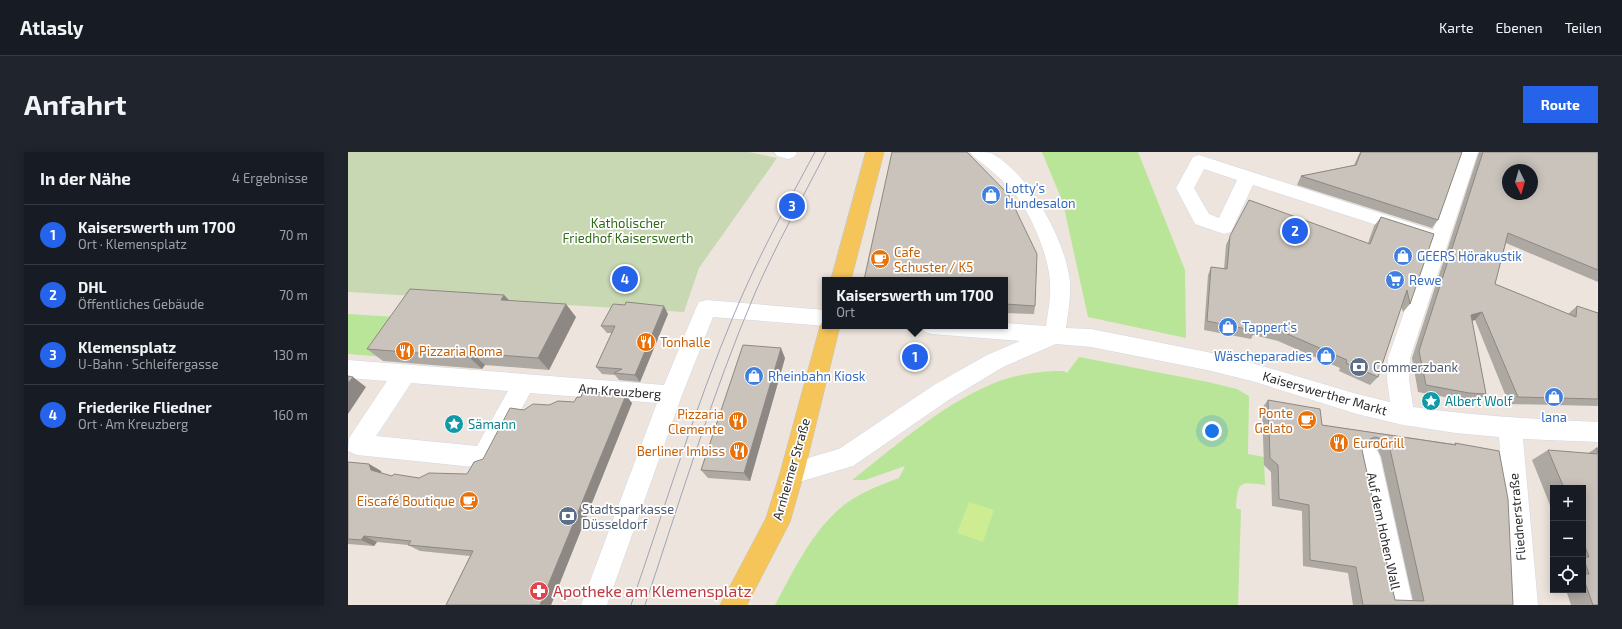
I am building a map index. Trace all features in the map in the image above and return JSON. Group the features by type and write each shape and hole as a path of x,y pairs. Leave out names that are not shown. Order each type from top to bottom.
{"main road":[{"path":"842,277 875,152"},
{"name":"Arnheimer Straße","path":"733,605 777,522 792,473 829,329"}],"street":[{"path":"792,473 845,458 942,392 995,361 1055,335 1060,284 1056,259 1039,220 1022,192 1005,174 980,152"},
{"path":"1403,415 1398,379 1399,358 1440,239 1471,161"},
{"path":"1248,176 1440,239"},
{"name":"Am Kreuzberg","path":"348,369 404,375 671,395 706,308 822,318"},
{"name":"Kaiserswerther Markt","path":"973,329 1091,338 1207,361 1252,372 1357,404 1403,415 1456,423 1510,428 1598,432"},
{"path":"352,447 404,375"},
{"path":"352,447 483,457 524,384"},
{"path":"594,605 671,395"},
{"name":"Fliednerstraße","path":"1510,428 1525,605"},
{"name":"Auf dem Hohen Wall","path":"1368,457 1400,605"}],"green space":[{"name":"Katholischer Friedhof Kaiserswerth","path":"348,152 749,152 777,158 699,268 684,312 348,292"},
{"path":"1042,152 1138,152 1185,270 1186,338 1088,317 1063,203"},
{"path":"348,314 412,318 385,357 348,354"},
{"path":"1079,357 1208,382 1237,389 1249,396 1248,454 1264,457 1265,485 1249,483 1241,485 1239,488 1236,508 1241,510 1238,605 775,605 802,555 827,521 851,500 874,488 899,478 905,466 865,480 852,480 919,427 973,393 992,384 1019,375 1055,371 1064,371 1067,373"},
{"path":"969,502 994,510 983,542 957,533"}],"building":[{"path":"892,152 967,152 1008,194 1037,254 1035,306 1008,304 1008,277 865,277"},
{"path":"1361,152 1462,152 1438,220 1301,176 1356,165"},
{"path":"1483,152 1598,152 1598,270 1508,233 1495,284 1576,317 1577,306 1598,313 1598,399 1518,397 1482,312 1471,315 1486,394 1469,393 1426,385 1419,351"},
{"path":"1249,200 1370,244 1381,217 1434,234 1410,304 1407,290 1378,377 1346,363 1347,360 1283,332 1256,327 1256,331 1207,321 1211,267 1227,269 1230,236"},
{"path":"410,289 504,295 501,300 566,304 538,358 472,353 469,357 367,349"},
{"path":"626,302 664,306 635,375 614,373 622,369 596,367 615,326 601,326 613,304 625,305"},
{"path":"743,345 781,348 744,473 701,470"},
{"path":"348,376 353,377 348,383"},
{"path":"583,391 626,395 540,605 446,605 473,551 408,545 411,541 364,536 361,540 348,539 348,462 369,464 371,470 392,476 394,474 419,478 429,473 467,474 474,462 483,459 510,408 524,410 533,404 549,405 558,401 574,402 577,397 581,397"},
{"path":"1268,400 1320,409 1322,425 1456,445 1455,443 1499,451 1508,499 1513,605 1363,605 1356,567 1310,560 1309,505 1279,499 1278,465 1270,458","holes":["1375,437 1385,440 1390,449 1424,601 1395,600 1362,450 1366,441"]},
{"path":"1548,450 1598,454 1598,605 1593,605 1586,585 1586,574 1589,574 1586,566 1586,557 1589,557 1586,549 1586,485 1563,485"}],"tram line":[{"path":"631,605 693,421 720,348 763,251 815,152"},
{"path":"645,605 697,448 739,331 755,293 789,222 826,152"}],"place":[{"name":"Lotty's Hundesalon","path":"991,195"},
{"name":"Klemensplatz","path":"792,206"},
{"name":"DHL","path":"1295,231"},
{"name":"GEERS Hörakustik","path":"1403,256"},
{"name":"Cafe Schuster / K5","path":"880,259"},
{"name":"Friederike Fliedner","path":"625,279"},
{"name":"Rewe","path":"1395,280"},
{"name":"Tappert's","path":"1228,327"},
{"name":"Tonhalle","path":"646,342"},
{"name":"Pizzaria Roma","path":"405,351"},
{"name":"Wäscheparadies","path":"1326,356"},
{"name":"Kaiserswerth um 1700","path":"915,357"},
{"name":"Commerzbank","path":"1359,367"},
{"name":"Rheinbahn Kiosk","path":"754,376"},
{"name":"lana","path":"1554,397"},
{"name":"Albert Wolf","path":"1431,401"},
{"name":"Ponte Gelato","path":"1307,420"},
{"name":"Pizzaria Clemente","path":"738,421"},
{"name":"Sämann","path":"454,424"},
{"name":"EuroGrill","path":"1339,443"},
{"name":"Berliner Imbiss","path":"739,451"},
{"name":"Eiscafé Boutique","path":"469,501"},
{"name":"Stadtsparkasse Düsseldorf","path":"568,516"},
{"name":"Apotheke am Klemensplatz","path":"539,591"}]}
